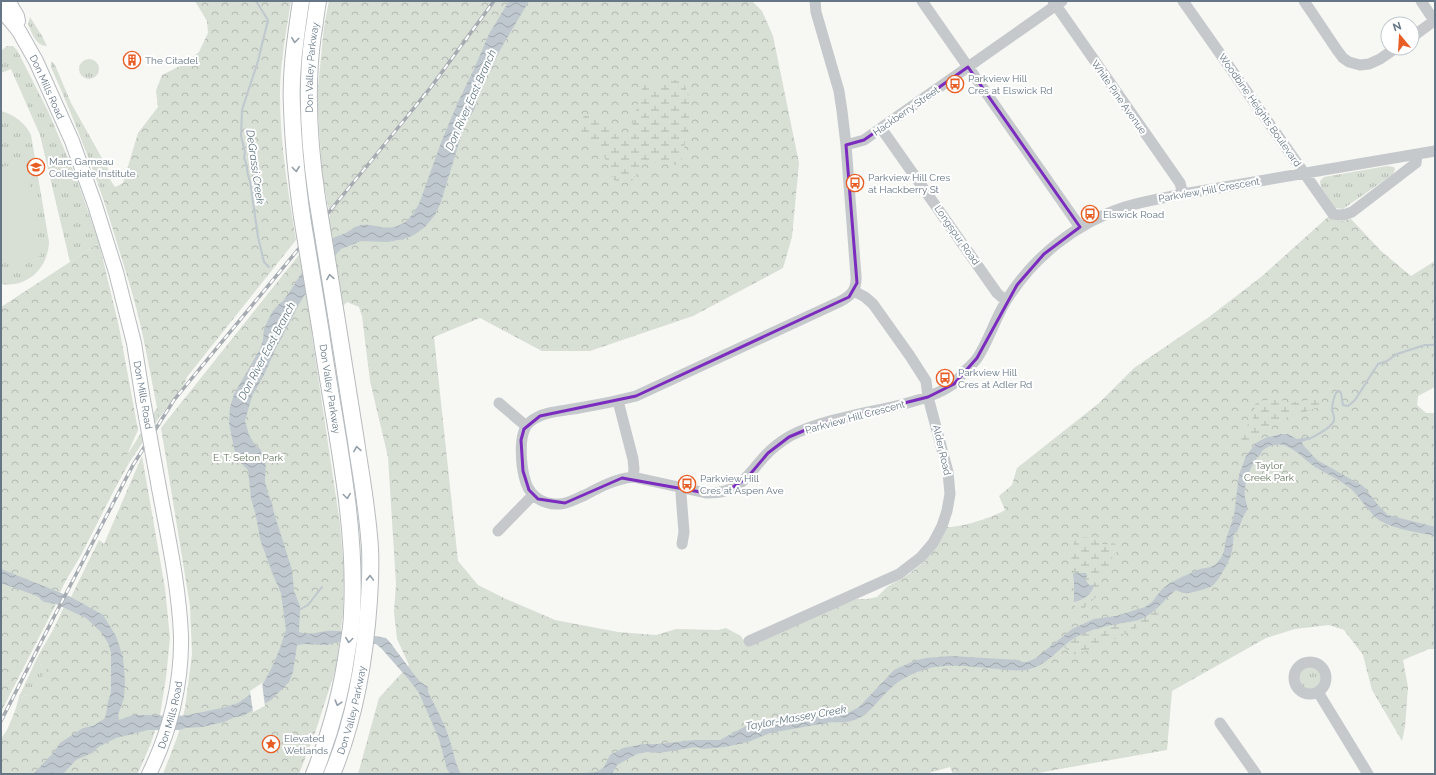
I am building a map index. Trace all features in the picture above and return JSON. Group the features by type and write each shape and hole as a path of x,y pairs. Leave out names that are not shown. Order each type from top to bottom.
{"highway":[{"name":"Don Valley Parkway","path":"301,1 295,41 291,106 295,164 302,217 339,441 350,525 353,568 360,616 362,666 351,717 338,760 332,774"},
{"name":"Don Valley Parkway","path":"314,774 324,750 340,698 346,664 370,576 370,549 364,490 312,165 308,114 310,57 318,1"}],"main road":[{"name":"Don Mills Road","path":"8,1 17,16 19,31"},
{"name":"Don Mills Road","path":"1,9 19,31 36,61 72,141 95,205 118,279 134,343 159,488 179,614 181,637 179,666 172,709 160,751 149,774"}],"street":[{"path":"498,531 533,495 529,490 523,471 521,440 526,426 530,422 540,416 618,401 636,396 839,302 849,297 854,291 857,283 846,145 839,91 816,12 815,1"},
{"path":"922,1 1080,227"},
{"name":"Woodbine Heights Boulevard","path":"1183,1 1333,214 1346,215 1352,212 1416,164 1417,155"},
{"path":"1304,1 1343,58 1349,62 1360,65 1369,64 1384,56"},
{"path":"1420,31 1435,21 1421,1"},
{"name":"Hackberry Street","path":"846,145 864,140 1057,2"},
{"name":"White Pine Avenue","path":"1057,2 1180,183 1183,194"},
{"name":"Longspur Road","path":"881,128 997,293 1006,301"},
{"name":"Parkview Hill Crescent","path":"533,495 545,502 558,504 565,503 611,482 622,478 633,477 682,488 715,493 736,487 747,478 772,449 797,433 817,425 928,397 954,384 977,358 1006,301 1035,263 1055,244 1080,227 1101,216 1124,207 1183,194 1435,151"},
{"name":"Alder Road","path":"749,640 898,574 916,561 933,543 944,521 950,494 948,472 928,397 926,381 873,304 865,297 854,291"},
{"path":"618,401 633,460 633,477"},
{"path":"499,402 526,426"},
{"path":"682,488 681,494 684,532 682,544"},
{"path":"1318,692 1368,774"},
{"path":"1220,723 1256,774"}],"highlighted area":[{"path":"968,67 1080,227 1044,254 1017,285 977,358 954,384 928,397 817,425 789,437 768,453 747,478 730,489 706,493 622,478 565,503 538,499 529,490 523,471 521,440 524,429 540,416 636,396 849,297 857,283 846,145 864,140"}],"green space":[{"path":"195,1 291,1 281,72 280,113 285,168 296,240 187,377 184,385 159,418 139,315 102,194 123,183 138,133 158,107 156,91 162,75 184,64 199,52 208,33 207,21"},
{"path":"329,1 752,1 762,11 773,36 799,163 792,237 783,268 693,316 590,351 542,351 480,318 434,337 458,561 478,585 555,620 618,632 656,635 676,629 718,630 726,628 741,636 746,645 857,599 877,597 887,587 909,574 925,561 947,527 977,522 1005,510 999,496 1012,485 1017,468 1099,403 1134,368 1209,317 1261,277 1329,216 1341,221 1351,219 1381,251 1411,276 1435,261 1435,387 1418,396 1417,405 1426,413 1435,413 1435,649 1429,649 1403,660 1408,687 1405,727 1402,741 1372,690 1363,655 1344,630 1329,625 1295,629 1266,638 1172,691 1167,750 1032,774 953,774 950,767 925,774 358,774 379,698 409,665 397,639 394,612 396,584 388,457 370,381 362,316 359,307 347,302 312,336 340,524 344,573 343,612 336,668 315,733 299,774 163,774 178,735 185,708 192,654 190,606 161,428 330,216 322,174 317,97 324,27"},
{"path":"30,17 47,46 40,44 33,35 28,24"},
{"path":"7,46 13,46 17,50 48,111 76,177 99,243 70,262 40,135 11,69 1,73 1,51"},
{"path":"89,59 96,62 99,69 96,76 89,79 82,76 79,69 82,62"},
{"path":"51,61 55,65 71,103 112,176 109,178 115,187 119,186 149,363 131,287 108,212 81,139 51,67"},
{"path":"683,79 691,105 681,163 675,165 646,161 632,181 623,183 614,180 604,156 583,131 581,119 585,116 595,115 610,126 620,137 629,136 643,85"},
{"path":"1,111 19,120 31,135 49,242 45,260 35,274 20,283 11,284 1,284"},
{"path":"26,163 41,256 1,263 1,167"},
{"path":"1387,166 1394,167 1395,169 1393,174 1343,209 1335,208 1321,187 1320,181 1324,177"},
{"path":"99,243 119,327 138,430 127,455 129,463 64,585 56,604 1,712 1,307"},
{"path":"1315,399 1326,405 1291,415 1250,438 1242,447 1241,431 1253,420 1255,404 1264,400 1281,400 1289,403"},
{"path":"161,401 163,412 129,463 126,453 129,452"},
{"path":"142,456 165,588 170,638 160,715 151,743 139,771 137,774 1,774 1,739 7,730 19,697 29,695 32,697 49,664 41,667 38,656 64,607 71,611 76,600 71,597 99,540 104,544"},
{"path":"1076,538 1093,539 1102,544 1114,543 1118,547 1112,558 1110,567 1098,577 1095,583 1101,585 1103,591 1082,610 1076,608 1074,598 1074,576 1071,556"},
{"path":"1159,607 1158,616 1150,624 1138,627 1099,647 1073,655 1064,647 1078,636 1100,627 1142,619"},
{"path":"38,656 41,667 59,658 1,774 29,695 19,697"},
{"path":"1311,666 1319,670 1323,678 1319,686 1311,690 1303,686 1299,678 1303,670"}],"water":[{"name":"Don River East Branch","path":"509,1 529,1 500,50 481,88 474,110 464,126 441,202 435,215 425,227 414,235 404,239 387,242 361,241 341,249 318,274 299,304 252,396 245,421 249,435 255,445 260,449 266,460 265,481 268,494 292,570 294,591 300,606 299,632 309,634 327,631 340,631 386,638 419,681 428,687 428,692 446,728 461,774 450,774 447,769 439,739 419,693 381,648 376,644 338,642 327,645 297,645 293,672 289,682 271,700 243,716 202,727 179,730 148,730 116,738 100,746 92,753 76,760 63,774 33,774 54,752 60,743 83,728 93,726 104,719 111,692 111,652 108,643 101,632 86,618 56,604 44,602 37,596 1,583 1,569 71,597 103,615 116,636 123,657 125,682 124,698 118,715 119,720 133,715 177,716 222,708 238,703 262,686 272,667 286,630 281,593 260,539 251,498 248,470 238,460 235,453 229,423 230,407 234,394 260,349 264,329 272,312 283,301 311,259 324,245 334,238 362,225 387,228 399,226 408,220 412,215 419,204 442,140 459,100 489,34"},
{"path":"1288,434 1297,439 1308,437 1311,439 1302,442 1303,445 1317,460 1363,486 1388,515 1435,527 1435,536 1399,528 1379,520 1372,514 1354,492 1343,483 1317,468 1285,445 1277,444 1262,451 1248,474 1245,487 1247,510 1237,532 1234,533 1230,558 1217,581 1210,587 1186,593 1176,590 1155,610 1141,619 1102,627 1078,636 1071,640 1047,661 1033,668 1015,670 948,666 929,668 911,674 889,690 865,714 852,721 832,722 770,733 748,742 725,747 703,749 696,747 659,753 646,752 637,754 617,765 612,774 570,774 597,772 604,767 610,755 623,748 644,744 695,740 720,740 750,725 848,713 859,707 894,670 914,661 926,658 951,656 1019,660 1022,662 1027,662 1036,658 1072,629 1094,619 1116,616 1145,607 1152,602 1162,589 1170,583 1200,569 1211,567 1221,558 1234,516 1239,475 1246,456 1256,443 1265,438"},
{"path":"1086,573 1087,576 1085,579 1089,585 1093,585 1095,583 1088,596 1074,602 1073,574"}],"pier":[{"path":"262,683 265,706 253,712 250,691"}],"waterway":[{"name":"DeGrassi Creek","path":"256,1 268,20 258,61 242,110 241,136 245,152 244,158 250,181 258,237 264,262 269,267"},
{"path":"1309,439 1331,426 1333,423 1334,418 1332,406 1337,391 1341,393 1343,405 1348,406 1355,400 1378,364 1387,361 1397,354 1425,345 1435,344"},
{"path":"299,610 308,605 322,587"}],"railway":[{"path":"1,721 133,465 174,400 431,87 494,1"}],"place":[{"name":"The Citadel","path":"132,60"},
{"name":"Parkview Hill Cres at Elswick Rd","path":"955,84"},
{"name":"Marc Garneau Collegiate Institute","path":"36,167"},
{"name":"Parkview Hill Cres at Hackberry St","path":"855,183"},
{"name":"Elswick Road","path":"1090,214"},
{"name":"Parkview Hill Cres at Adler Rd","path":"945,378"},
{"name":"Parkview Hill Cres at Aspen Ave","path":"687,484"},
{"name":"Elevated Wetlands","path":"271,744"}],"park label":[{"name":"E. T. Seton Park","path":"248,457"},
{"name":"Taylor Creek Park","path":"1269,470"}],"water label":[{"name":"Taylor-Massey Creek","path":"796,718"}]}
